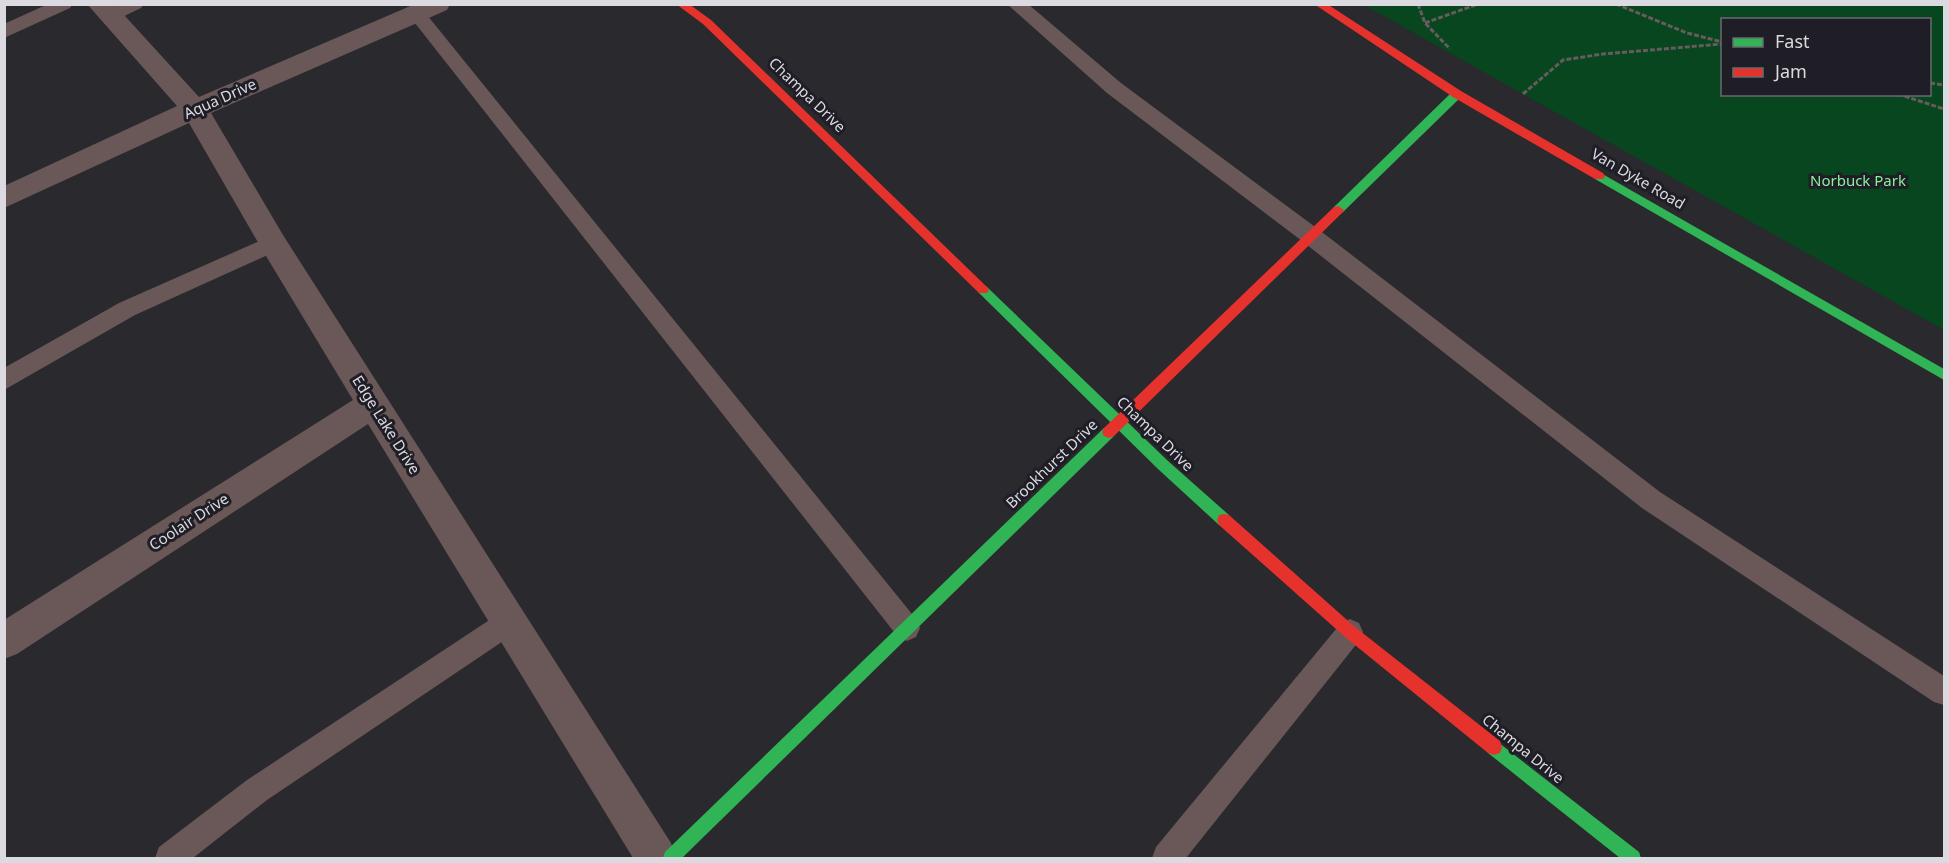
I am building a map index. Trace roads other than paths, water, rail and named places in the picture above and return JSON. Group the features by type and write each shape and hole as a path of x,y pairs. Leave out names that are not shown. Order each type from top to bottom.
{"street":[{"name":"Champa Drive","path":"681,4 707,22 1163,465 1350,632 1633,858"},
{"name":"Van Dyke Road","path":"1319,4 1457,94 1944,375"},
{"name":"Edge Lake Drive","path":"114,8 195,109 273,243 657,858"},
{"name":"Aqua Drive","path":"4,198 195,109 428,9"},
{"name":"Brookhurst Drive","path":"671,858 1457,94"},
{"name":"Coolair Drive","path":"4,641 374,404"}],"lane":[{"path":"4,32 63,4"},
{"path":"1016,4 1114,88 1310,235 1651,500 1944,692"},
{"path":"428,9 907,628"},
{"path":"4,380 127,309 273,243"},
{"path":"170,858 257,790 509,622"},
{"path":"1167,858 1350,632"}],"park label":[{"name":"Norbuck Park","path":"1858,181"}]}
